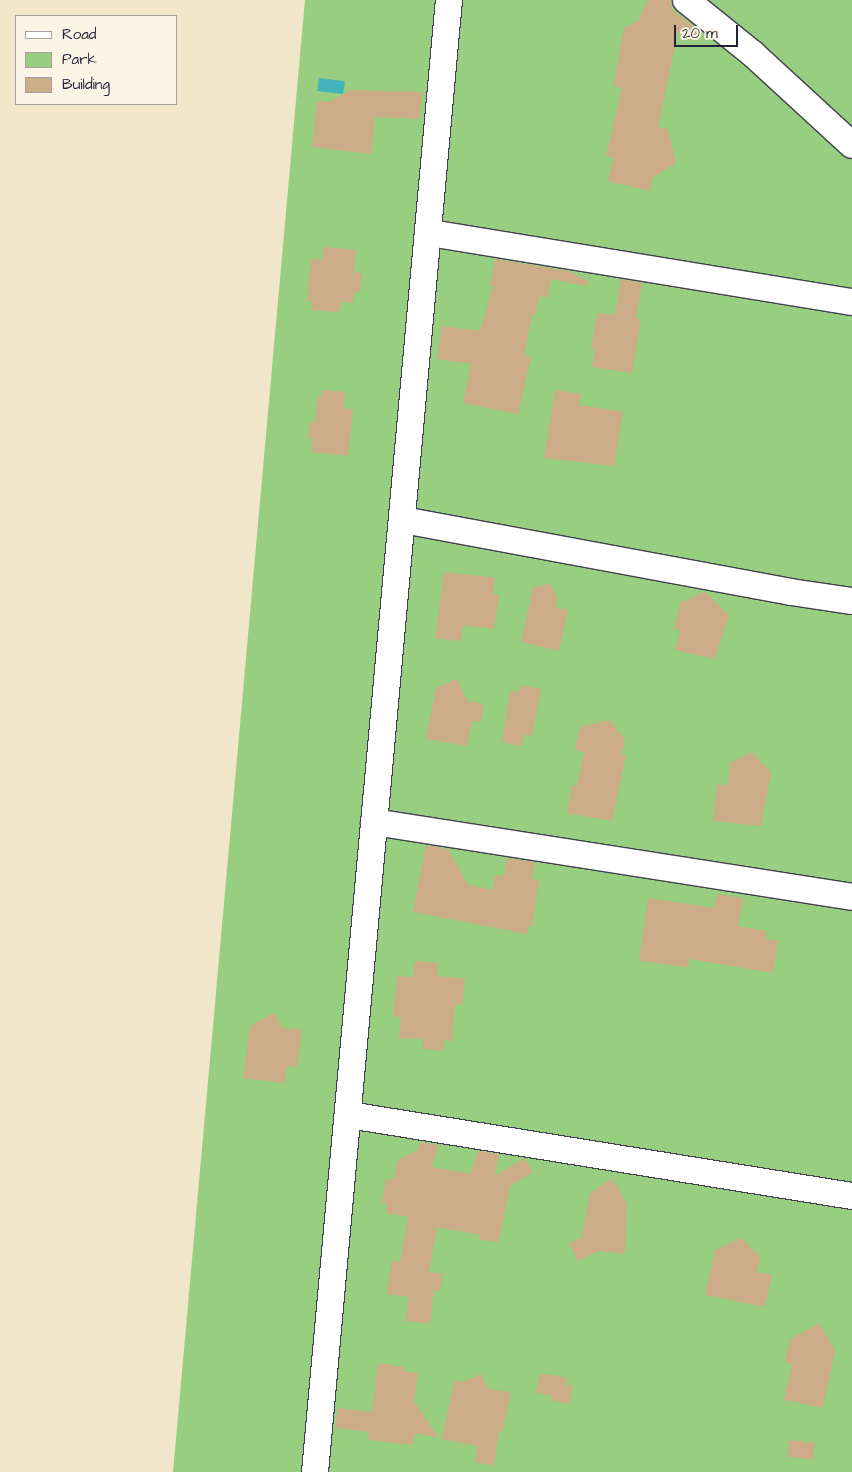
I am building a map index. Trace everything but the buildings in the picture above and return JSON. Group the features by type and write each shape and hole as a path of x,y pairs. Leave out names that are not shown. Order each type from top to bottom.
{"street":[{"path":"315,1472 430,233 449,0"},
{"path":"686,0 753,54 852,145"},
{"path":"430,233 852,302"},
{"path":"403,520 790,592 852,601"},
{"path":"374,822 852,897"},
{"path":"349,1116 852,1196"}],"green space":[{"path":"305,0 852,0 852,1472 173,1472"}],"water":[{"path":"319,78 345,81 343,94 317,91"}]}
